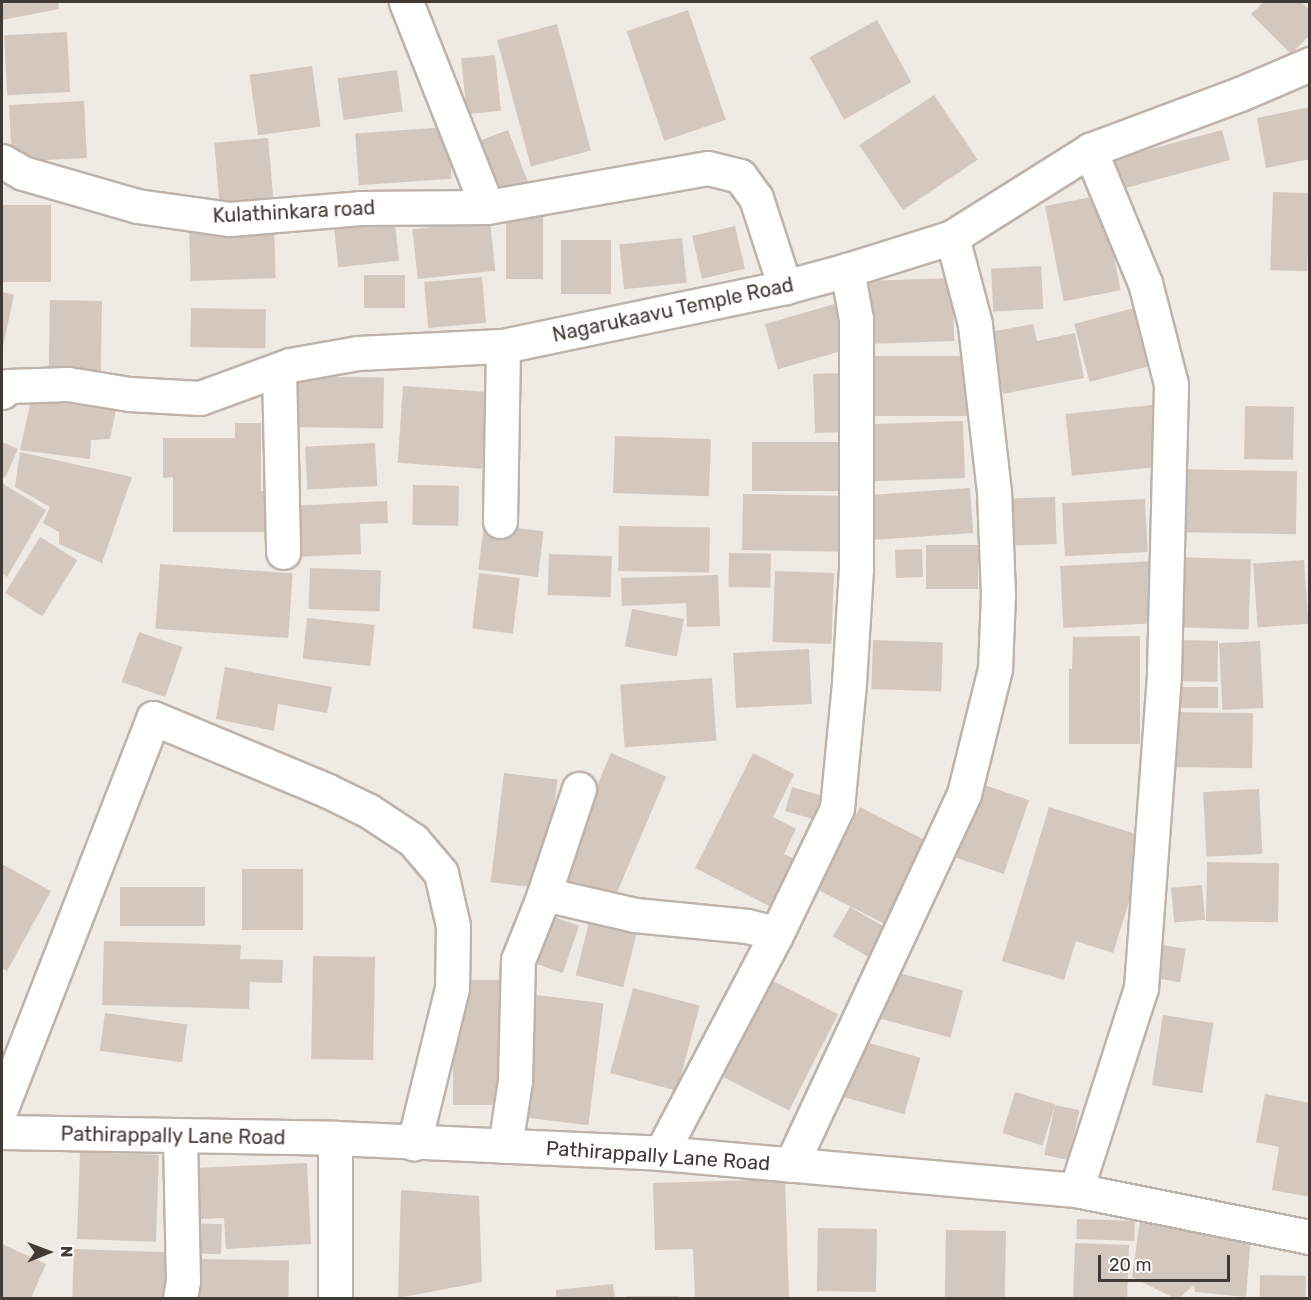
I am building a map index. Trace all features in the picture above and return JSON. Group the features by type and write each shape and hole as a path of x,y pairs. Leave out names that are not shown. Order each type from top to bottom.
{"street":[{"path":"406,2 487,207"},
{"name":"Nagarukaavu Temple Road","path":"2,392 8,386 68,384 129,394 200,398 290,365 358,353 503,346 785,287 952,237 1090,150 1240,94 1310,64"},
{"path":"1076,1190 1141,988 1164,672 1171,384 1146,283 1090,150"},
{"name":"Kulathinkara road","path":"2,161 23,173 137,206 230,219 360,207 487,207 708,168 740,176 756,198 785,287"},
{"path":"791,1165 964,794 995,669 998,595 994,492 975,324 952,237"},
{"path":"661,1153 776,933 837,808 849,683 856,570 856,319 847,270"},
{"path":"500,520 503,346"},
{"path":"279,370 283,552"},
{"path":"2,1106 153,718 328,791 369,811 413,840 441,873 453,927 452,988 414,1143"},
{"path":"505,1146 515,1081 518,960 544,894 579,789"},
{"path":"544,894 635,915 747,926 776,933"},
{"name":"Pathirappally Lane Road","path":"2,1132 335,1138 661,1153 1076,1190 1310,1237"},
{"path":"180,1137 183,1281 180,1299"},
{"path":"335,1138 335,1299"}],"building":[{"path":"2,2 58,2 59,9 2,20"},
{"path":"1264,2 1301,2 1310,10 1310,35 1291,54 1251,14"},
{"path":"688,10 726,120 664,141 627,31"},
{"path":"877,20 911,82 844,119 810,57"},
{"path":"557,24 591,151 531,167 497,40"},
{"path":"67,32 70,92 7,95 4,35"},
{"path":"495,55 501,111 467,114 461,59"},
{"path":"312,66 320,126 258,135 250,75"},
{"path":"397,70 403,112 343,120 338,78"},
{"path":"934,95 978,160 903,210 859,145"},
{"path":"84,101 87,158 12,162 9,105"},
{"path":"1310,107 1310,159 1266,168 1257,118"},
{"path":"448,127 452,179 359,185 355,133"},
{"path":"508,130 529,184 498,196 477,142"},
{"path":"1222,130 1230,160 1119,190 1111,160"},
{"path":"268,138 274,209 220,213 214,143"},
{"path":"1273,192 1310,193 1307,271 1270,270"},
{"path":"1102,195 1121,290 1064,301 1045,206"},
{"path":"2,205 51,205 51,282 2,282"},
{"path":"506,212 543,212 543,279 506,279"},
{"path":"490,221 495,271 418,279 412,229"},
{"path":"395,223 399,261 338,267 334,229"},
{"path":"735,226 745,269 702,279 692,236"},
{"path":"274,228 276,278 191,281 189,231"},
{"path":"682,238 687,283 624,289 619,245"},
{"path":"561,240 611,240 611,294 561,294"},
{"path":"1041,266 1043,309 993,312 991,269"},
{"path":"364,275 405,275 405,308 364,308"},
{"path":"482,277 486,323 428,328 424,282"},
{"path":"952,278 954,341 867,344 865,281"},
{"path":"2,292 14,295 3,346 2,346"},
{"path":"50,300 102,301 101,373 49,372"},
{"path":"838,303 851,348 778,369 765,324"},
{"path":"191,308 266,309 265,348 190,347"},
{"path":"1134,308 1150,366 1090,382 1074,324"},
{"path":"1033,324 1037,341 1075,333 1084,378 1003,394 990,332"},
{"path":"864,356 968,356 968,416 864,416"},
{"path":"843,373 845,432 815,433 813,374"},
{"path":"292,376 384,378 383,429 291,427"},
{"path":"403,386 488,392 482,469 398,463"},
{"path":"31,400 116,409 110,439 91,440 90,459 20,450"},
{"path":"1152,405 1158,467 1072,476 1065,414"},
{"path":"1245,406 1294,407 1293,460 1244,459"},
{"path":"963,421 965,478 864,481 862,425"},
{"path":"235,423 261,423 261,491 266,491 266,532 173,532 173,477 163,478 163,438 235,438"},
{"path":"615,436 711,439 709,496 613,493"},
{"path":"2,442 18,449 5,478 2,477"},
{"path":"752,442 842,442 842,491 752,491"},
{"path":"375,443 377,486 307,490 305,447"},
{"path":"20,452 132,477 102,563 59,544 59,532 43,523 50,507 15,487"},
{"path":"1171,469 1297,471 1296,534 1170,532"},
{"path":"2,483 46,510 7,577 2,573"},
{"path":"413,485 459,486 458,526 412,525"},
{"path":"970,488 973,533 865,540 862,496"},
{"path":"743,494 840,496 839,552 742,550"},
{"path":"1055,497 1057,544 1001,546 999,499"},
{"path":"1145,499 1148,552 1065,556 1062,503"},
{"path":"387,501 388,523 360,524 361,554 293,557 290,506"},
{"path":"484,524 544,531 538,577 478,570"},
{"path":"619,526 710,528 709,573 618,571"},
{"path":"40,537 77,560 42,616 5,593"},
{"path":"926,545 978,545 978,589 926,589"},
{"path":"922,549 923,577 896,578 895,550"},
{"path":"729,553 771,554 770,588 728,587"},
{"path":"549,554 612,556 611,597 548,595"},
{"path":"1176,557 1251,560 1249,630 1174,627"},
{"path":"1304,560 1308,624 1258,627 1253,564"},
{"path":"1155,561 1158,623 1063,628 1060,566"},
{"path":"160,564 293,573 288,638 155,629"},
{"path":"310,568 381,570 380,611 309,609"},
{"path":"775,571 834,573 831,644 773,642"},
{"path":"479,573 520,578 513,634 472,629"},
{"path":"718,575 720,626 687,627 686,603 622,606 621,578"},
{"path":"632,609 684,619 677,656 625,646"},
{"path":"307,618 375,625 370,666 303,659"},
{"path":"139,632 182,647 165,697 122,682"},
{"path":"1140,636 1140,744 1069,744 1069,669 1072,669 1073,637"},
{"path":"873,640 943,642 941,691 871,689"},
{"path":"1172,640 1218,641 1217,682 1171,681"},
{"path":"1260,641 1264,708 1223,710 1219,643"},
{"path":"809,649 812,704 736,708 733,653"},
{"path":"225,667 332,687 327,713 278,704 274,731 216,719"},
{"path":"712,678 716,741 625,747 620,684"},
{"path":"1172,687 1218,687 1218,708 1172,708"},
{"path":"1175,712 1253,713 1252,768 1174,767"},
{"path":"611,753 666,776 612,904 557,881"},
{"path":"753,753 794,774 773,817 796,829 784,854 801,862 777,910 695,868"},
{"path":"504,773 558,780 544,889 491,882"},
{"path":"979,783 1029,800 1004,874 954,857"},
{"path":"792,787 827,797 820,821 785,811"},
{"path":"1259,789 1262,854 1206,857 1203,792"},
{"path":"860,807 928,842 885,924 818,890"},
{"path":"1049,807 1149,838 1113,953 1076,941 1064,980 1002,961"},
{"path":"1207,862 1279,863 1278,922 1206,921"},
{"path":"2,864 51,891 7,971 2,968"},
{"path":"242,869 303,869 303,930 242,930"},
{"path":"1202,885 1205,920 1174,923 1171,888"},
{"path":"120,887 205,887 205,926 120,926"},
{"path":"850,907 887,928 870,958 833,936"},
{"path":"545,914 579,926 563,973 529,961"},
{"path":"589,922 637,934 623,987 576,975"},
{"path":"104,941 241,945 240,959 283,960 282,983 250,982 249,1009 102,1005"},
{"path":"1162,945 1186,949 1180,982 1157,979"},
{"path":"313,956 375,957 373,1060 311,1059"},
{"path":"884,969 963,990 951,1038 871,1016"},
{"path":"765,977 838,1014 789,1110 716,1073"},
{"path":"453,980 509,980 509,1105 453,1105"},
{"path":"633,988 700,1006 677,1091 610,1073"},
{"path":"528,994 603,1003 588,1125 513,1116"},
{"path":"105,1013 187,1025 182,1062 100,1051"},
{"path":"1163,1015 1213,1023 1202,1093 1152,1085"},
{"path":"859,1040 921,1058 904,1114 843,1097"},
{"path":"1015,1092 1055,1104 1043,1145 1002,1133"},
{"path":"1265,1094 1310,1103 1310,1197 1272,1190 1279,1147 1256,1142"},
{"path":"1055,1105 1079,1110 1069,1160 1044,1155"},
{"path":"80,1152 159,1155 156,1242 77,1239"},
{"path":"307,1163 311,1244 226,1249 224,1218 199,1219 196,1168"},
{"path":"785,1179 789,1298 695,1298 693,1249 655,1250 653,1183"},
{"path":"401,1190 479,1196 482,1282 398,1298"},
{"path":"1077,1219 1135,1221 1134,1241 1076,1239"},
{"path":"1140,1220 1251,1235 1246,1297 1195,1292 1194,1285 1179,1298 1174,1298 1132,1277"},
{"path":"184,1223 222,1224 221,1254 183,1253"},
{"path":"818,1228 877,1229 876,1292 817,1291"},
{"path":"946,1230 1006,1231 1005,1298 945,1298"},
{"path":"1075,1243 1129,1245 1127,1298 1073,1298"},
{"path":"2,1244 46,1264 31,1298 2,1298"},
{"path":"74,1249 167,1252 165,1298 72,1298"},
{"path":"196,1259 289,1261 288,1298 195,1298"},
{"path":"1260,1275 1306,1276 1306,1298 1260,1298"},
{"path":"613,1284 615,1298 556,1298 556,1290"},
{"path":"627,1296 679,1296 679,1298 627,1298"}]}
